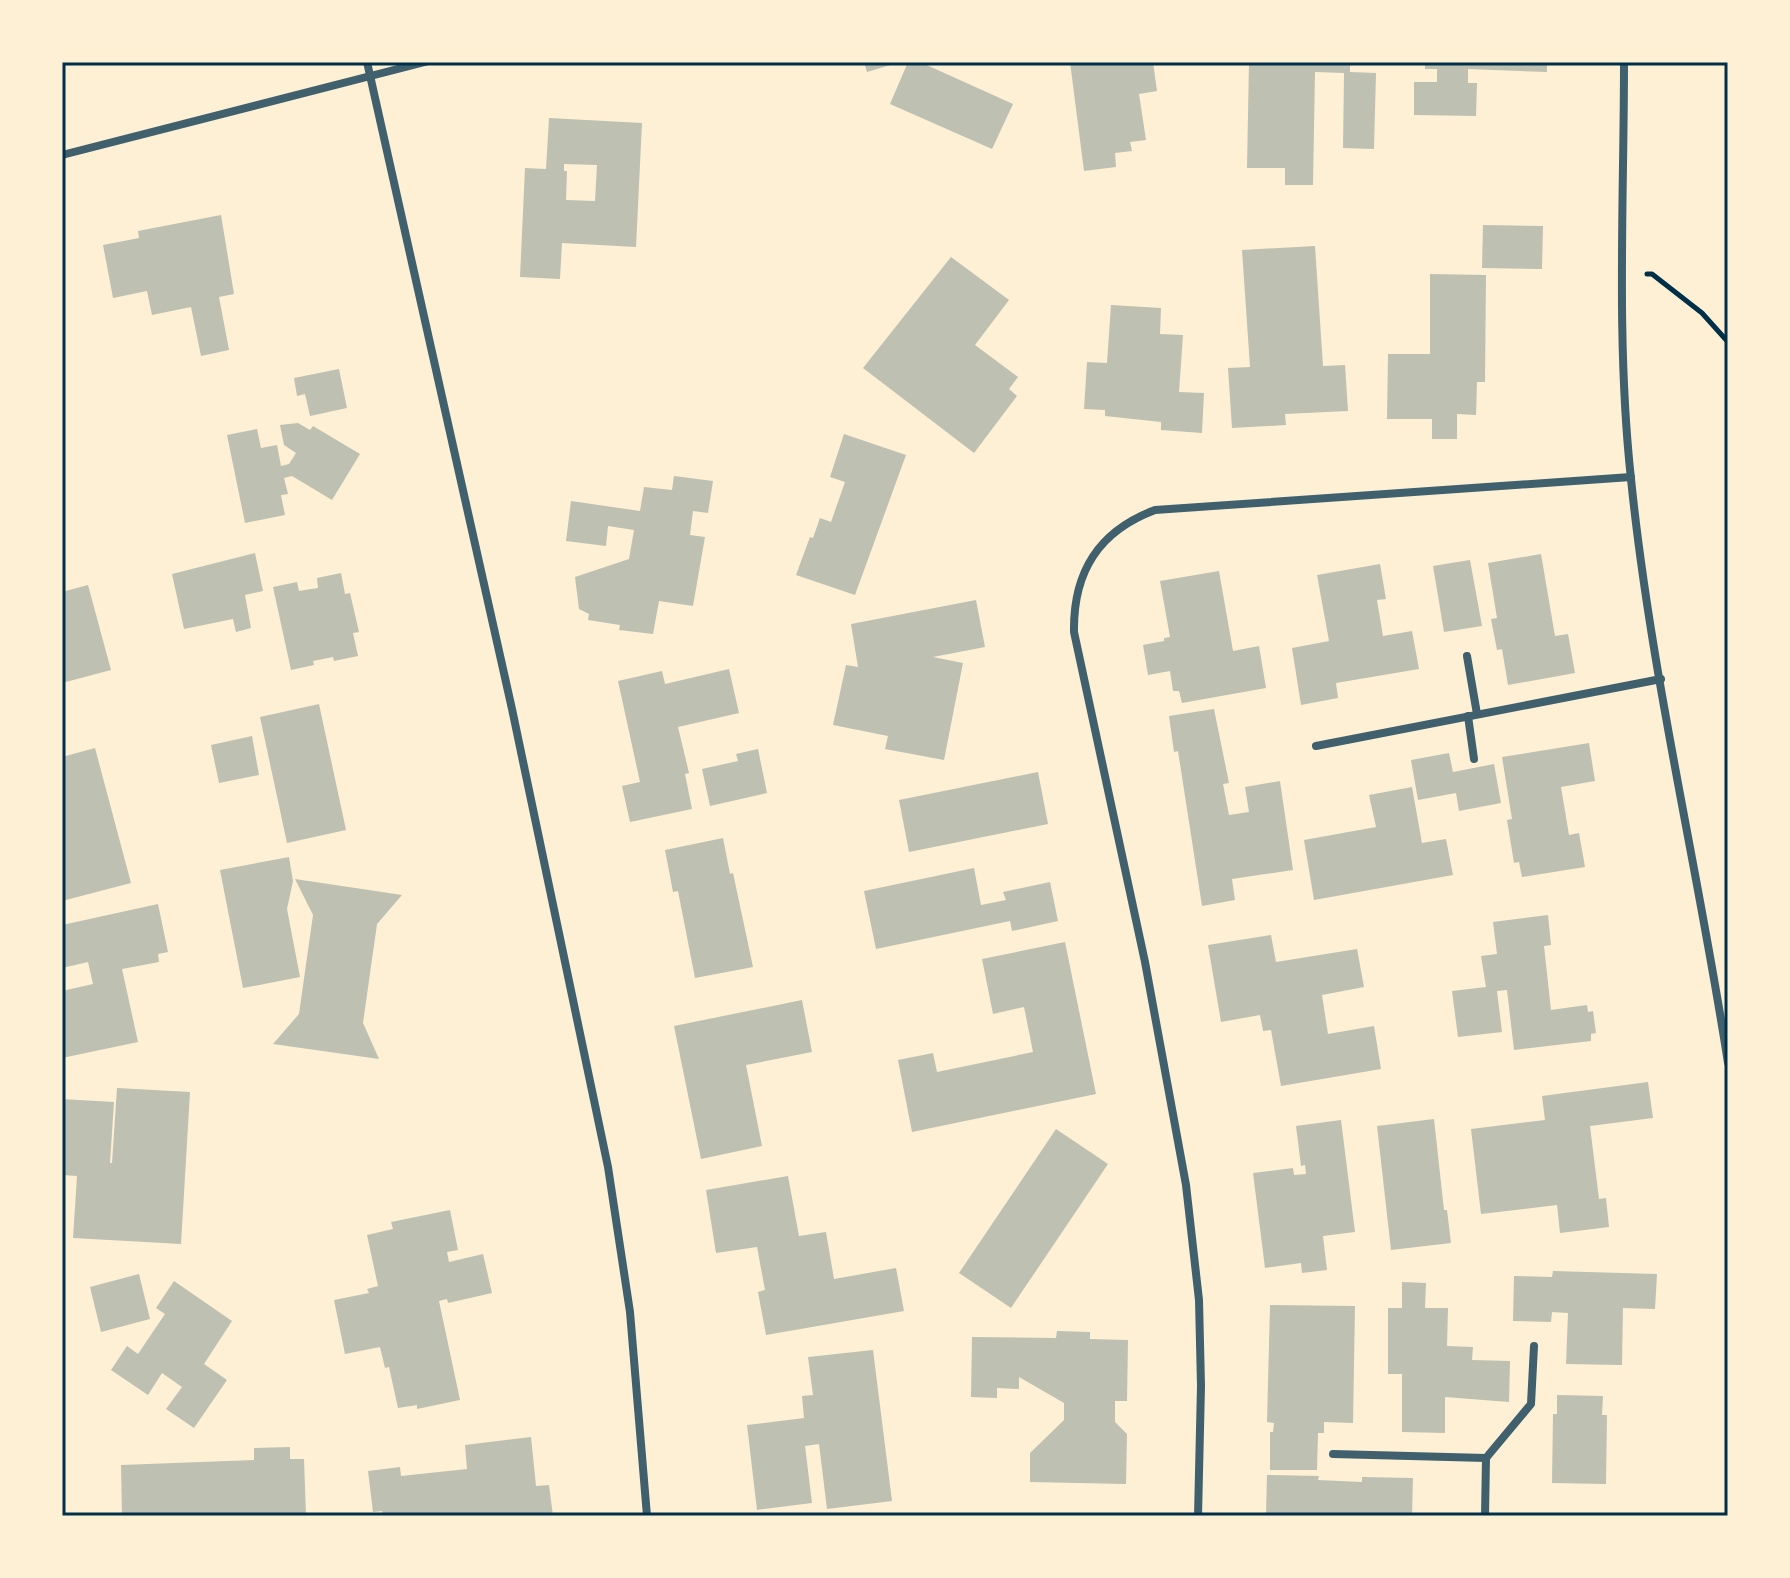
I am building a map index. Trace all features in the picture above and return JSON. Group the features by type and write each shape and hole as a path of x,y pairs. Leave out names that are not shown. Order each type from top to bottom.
{"street":[{"path":"367,62 512,709 608,1167 630,1312 647,1516"},
{"path":"62,155 425,62"},
{"path":"1624,62 1624,339 1631,477 1661,679 1728,1063"},
{"path":"1198,1516 1199,1300 1186,1185 1145,962 1074,632 1074,610 1080,581 1092,556 1111,535 1130,520 1155,510 1631,477"},
{"path":"1467,656 1474,759"},
{"path":"1316,746 1661,679"},
{"path":"1485,1516 1486,1458 1531,1404 1534,1346"},
{"path":"1333,1454 1486,1458"}],"path":[{"path":"1652,274 1702,313 1728,342"}],"building":[{"path":"864,62 897,62 897,63 867,72"},
{"path":"908,62 920,62 1013,104 992,149 890,104"},
{"path":"1070,62 1153,62 1157,91 1139,94 1146,140 1130,142 1132,151 1115,153 1116,167 1084,171"},
{"path":"1249,62 1350,62 1350,72 1376,73 1374,149 1343,148 1344,73 1315,72 1313,185 1285,185 1285,168 1247,168"},
{"path":"1425,62 1547,62 1547,72 1468,69 1468,83 1477,83 1476,116 1414,115 1414,82 1437,82 1437,69 1425,69"},
{"path":"549,118 642,123 636,247 562,243 560,279 520,277 525,168 546,169","holes":["564,164 597,165 595,201 566,200 567,171 564,171"]},
{"path":"221,215 234,294 219,297 229,350 201,356 191,307 152,315 147,291 113,298 103,245 139,238 138,231"},
{"path":"1483,225 1543,226 1542,269 1482,268"},
{"path":"1315,246 1323,366 1345,365 1348,411 1285,414 1286,425 1232,428 1228,368 1250,367 1242,250"},
{"path":"951,257 1009,300 975,345 1018,377 1009,389 1017,396 974,453 863,368"},
{"path":"1430,274 1486,275 1485,382 1477,382 1476,415 1457,414 1457,439 1432,439 1432,419 1387,419 1388,354 1430,354"},
{"path":"1111,305 1161,308 1160,334 1183,335 1179,392 1204,393 1202,433 1161,430 1161,422 1105,416 1105,410 1084,409 1087,362 1107,363"},
{"path":"339,369 347,408 310,416 305,394 297,396 294,378"},
{"path":"298,423 310,430 313,426 360,454 332,500 292,476 284,478 288,494 281,495 285,515 245,523 227,435 257,429 261,448 277,445 281,466 289,464 296,453 284,445 280,425"},
{"path":"844,434 906,455 855,595 796,575 820,518 831,522 845,482 830,477"},
{"path":"674,476 713,481 708,513 693,511 690,535 705,537 693,606 659,601 653,634 619,630 620,625 588,620 589,614 579,609 575,577 629,559 634,530 608,526 606,546 566,541 571,501 640,511 644,487 672,490"},
{"path":"255,553 263,591 245,595 251,628 236,632 233,619 184,629 172,574"},
{"path":"1541,554 1555,636 1568,634 1575,673 1508,685 1502,649 1497,650 1491,619 1497,618 1488,563"},
{"path":"1470,560 1482,626 1444,632 1433,566"},
{"path":"1380,564 1386,599 1377,600 1383,636 1412,631 1419,669 1336,683 1338,698 1301,705 1292,648 1329,641 1317,575"},
{"path":"1219,571 1233,651 1259,646 1266,688 1182,703 1179,691 1173,691 1170,671 1148,675 1143,645 1170,637 1160,581"},
{"path":"341,573 345,594 350,593 359,632 353,633 358,656 313,661 314,665 291,670 273,587 297,582 299,591 318,588 317,578"},
{"path":"88,585 111,670 62,683 62,592"},
{"path":"976,600 985,647 933,657 963,663 944,760 885,749 888,736 833,725 846,665 858,667 851,624"},
{"path":"729,669 739,713 678,727 689,773 685,774 692,809 630,822 622,786 640,782 618,681 662,671 665,684"},
{"path":"319,704 346,830 287,843 260,717"},
{"path":"1214,709 1229,783 1223,784 1229,815 1249,812 1245,787 1280,781 1293,870 1232,879 1235,900 1202,906 1178,751 1174,752 1169,716"},
{"path":"252,736 259,775 219,783 211,745"},
{"path":"1589,743 1595,781 1561,787 1569,835 1579,833 1585,867 1522,877 1519,862 1514,863 1507,820 1512,819 1502,757"},
{"path":"95,748 131,883 62,901 62,757"},
{"path":"758,749 767,793 710,806 702,769 738,761 736,754"},
{"path":"1449,753 1453,772 1494,764 1501,803 1459,811 1456,793 1418,800 1411,760"},
{"path":"1038,772 1048,824 909,852 899,800"},
{"path":"1412,787 1422,843 1446,839 1453,875 1314,900 1304,840 1376,827 1369,795"},
{"path":"723,838 753,967 695,978 678,891 673,892 665,850"},
{"path":"289,857 293,881 287,909 300,977 243,988 220,870"},
{"path":"974,868 981,905 1006,900 1003,892 1050,882 1058,921 1012,931 1010,921 876,949 864,891"},
{"path":"295,879 402,895 377,924 363,1023 379,1059 273,1044 299,1014 313,915"},
{"path":"158,904 168,952 158,954 159,962 122,969 138,1042 62,1058 62,991 93,984 88,962 62,968 62,925"},
{"path":"1548,915 1551,945 1544,946 1551,1010 1587,1005 1588,1012 1593,1011 1596,1033 1591,1034 1591,1041 1514,1050 1507,990 1497,991 1502,1032 1458,1037 1452,991 1486,987 1481,956 1497,954 1493,922"},
{"path":"1271,935 1276,962 1357,949 1364,987 1322,995 1328,1034 1374,1026 1381,1069 1281,1086 1271,1030 1263,1031 1260,1015 1221,1022 1208,945"},
{"path":"1065,942 1096,1094 912,1132 898,1060 933,1053 937,1072 1033,1052 1024,1007 993,1014 982,959"},
{"path":"802,1000 812,1052 746,1065 762,1146 701,1159 674,1026"},
{"path":"1648,1082 1653,1118 1590,1126 1599,1199 1606,1198 1609,1227 1560,1233 1557,1205 1481,1214 1471,1129 1545,1120 1542,1096"},
{"path":"117,1088 190,1092 181,1244 73,1238 77,1176 62,1175 62,1099 114,1102 112,1163"},
{"path":"1434,1119 1444,1210 1447,1210 1451,1243 1391,1250 1377,1126"},
{"path":"1341,1120 1355,1232 1323,1236 1327,1270 1302,1273 1301,1263 1265,1268 1253,1173 1293,1168 1294,1175 1306,1174 1305,1165 1301,1166 1296,1126"},
{"path":"1056,1129 1108,1164 1011,1308 959,1273"},
{"path":"788,1176 799,1236 826,1232 834,1279 896,1268 904,1311 766,1335 758,1292 765,1290 757,1247 716,1253 706,1190"},
{"path":"450,1210 458,1250 447,1252 449,1262 483,1254 492,1293 448,1303 447,1299 439,1301 460,1400 417,1409 417,1405 398,1408 389,1367 385,1368 380,1347 345,1354 334,1300 369,1293 367,1289 378,1286 367,1235 393,1229 391,1222"},
{"path":"1553,1271 1657,1274 1655,1309 1623,1308 1622,1365 1566,1364 1568,1313 1552,1312 1551,1322 1513,1321 1514,1276 1552,1277"},
{"path":"139,1274 150,1319 101,1332 90,1287"},
{"path":"174,1281 232,1321 204,1364 227,1380 194,1428 166,1409 182,1387 162,1373 148,1395 111,1370 127,1346 138,1354 165,1314 156,1308"},
{"path":"1402,1282 1426,1283 1425,1308 1448,1308 1447,1346 1473,1347 1472,1360 1510,1361 1509,1402 1445,1397 1445,1433 1402,1432 1402,1374 1388,1374 1388,1308 1402,1308"},
{"path":"1270,1305 1355,1306 1353,1423 1324,1422 1324,1433 1318,1433 1317,1470 1270,1470 1270,1432 1273,1432 1274,1423 1267,1422"},
{"path":"1057,1331 1090,1332 1090,1339 1128,1340 1127,1401 1115,1401 1115,1422 1127,1434 1126,1484 1030,1482 1030,1453 1064,1420 1064,1403 1019,1377 1019,1389 997,1388 997,1398 971,1397 972,1337 1056,1338"},
{"path":"873,1350 892,1501 827,1509 819,1444 805,1446 812,1503 757,1510 747,1425 804,1418 802,1396 813,1395 808,1357"},
{"path":"1557,1395 1603,1396 1602,1415 1607,1415 1606,1484 1552,1483 1553,1414 1557,1414"},
{"path":"531,1437 536,1486 549,1485 553,1516 383,1516 382,1511 373,1512 368,1471 400,1467 401,1476 467,1469 465,1445"},
{"path":"290,1447 290,1459 304,1459 306,1516 122,1516 121,1465 254,1460 254,1448"},
{"path":"1267,1475 1319,1476 1318,1480 1362,1482 1362,1477 1413,1478 1412,1516 1266,1516"}]}
